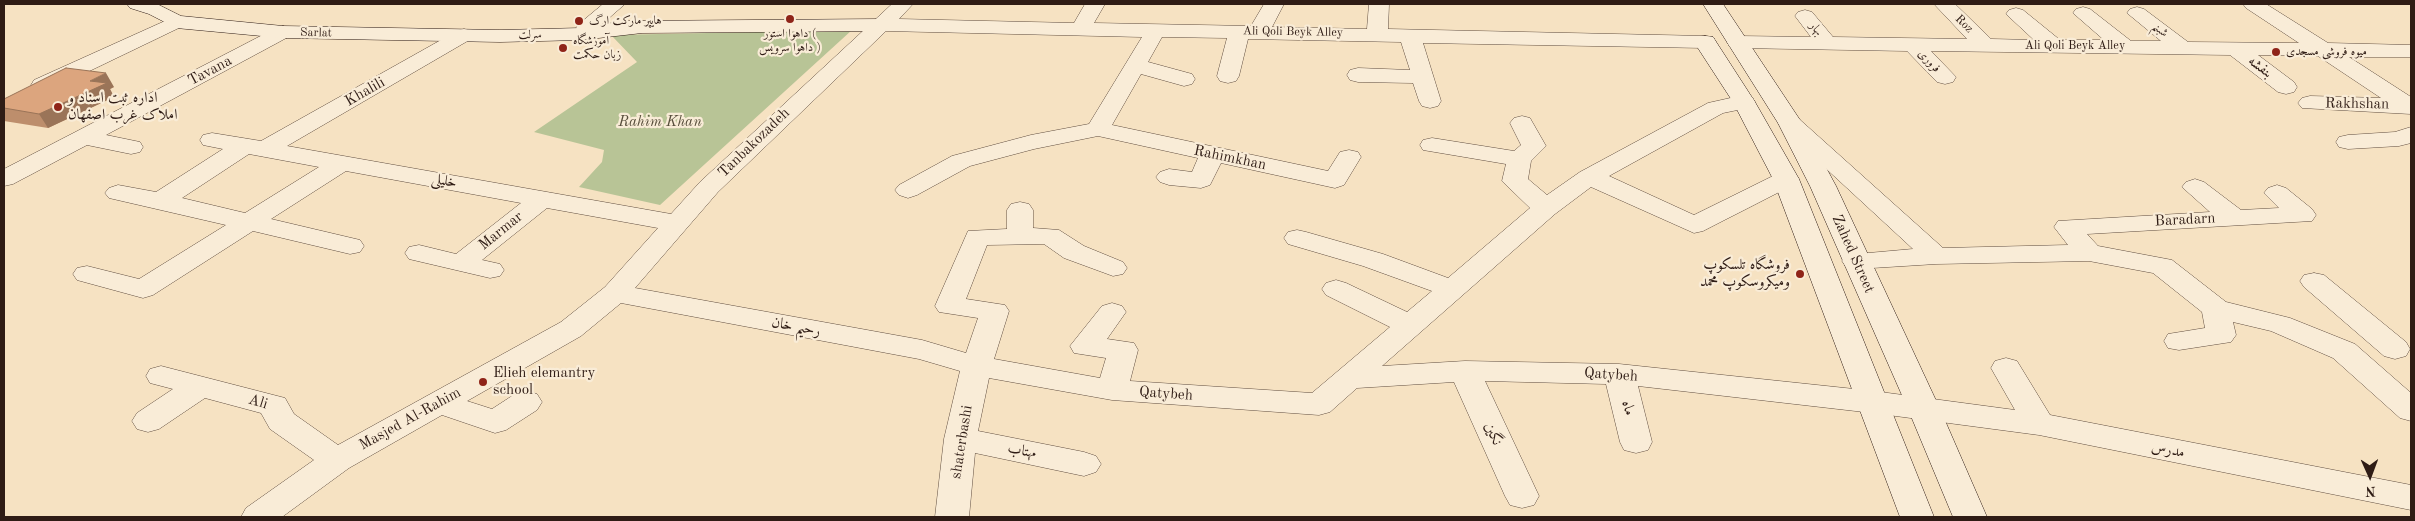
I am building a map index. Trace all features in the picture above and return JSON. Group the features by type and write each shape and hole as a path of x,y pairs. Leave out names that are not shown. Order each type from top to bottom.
{"street":[{"name":"Sarlat","path":"137,4 156,10 176,22 283,32 500,36"},
{"path":"584,31 615,4"},
{"name":"Tanbakozadeh","path":"615,293 735,161 903,4"},
{"path":"1081,28 1095,4"},
{"path":"1228,76 1249,31 1274,4"},
{"path":"1377,34 1379,4"},
{"name":"Zahed Street","path":"1714,4 1790,123 1822,186 1924,409 1970,517"},
{"name":"Roz","path":"1944,4 1985,45"},
{"path":"2253,4 2408,106"},
{"path":"2083,13 2124,46"},
{"name":"شبنم","path":"2137,13 2182,47"},
{"path":"2016,14 2054,46"},
{"name":"بهار","path":"1805,16 1827,43"},
{"path":"28,92 176,22"},
{"name":"سرلت","path":"500,36 641,27 881,25"},
{"name":"Ali Qoli Beyk Alley","path":"881,25 1249,31 1705,42 1744,102"},
{"path":"1098,129 1156,30"},
{"name":"Tavana","path":"4,178 283,32"},
{"name":"Khalili","path":"160,201 255,147 464,35"},
{"path":"1365,83 1427,90 1410,35"},
{"name":"Ali Qoli Beyk Alley","path":"1738,42 2411,51"},
{"name":"فروری","path":"1913,45 1945,77"},
{"name":"بنفشه","path":"2233,48 2286,87"},
{"path":"1135,65 1184,79"},
{"path":"1744,102 1786,179 1917,517"},
{"name":"Qatybeh","path":"976,366 1112,390 1319,404 1546,208 1590,176 1716,108 1744,102"},
{"name":"Rakhshan","path":"2310,103 2408,106"},
{"path":"1522,123 1534,146 1519,159 1515,181 1546,208"},
{"path":"1790,123 1936,256"},
{"name":"Rahimkhan","path":"908,190 961,160 1031,142 1098,129 1335,180 1350,156"},
{"path":"2348,142 2399,140 2411,134"},
{"path":"84,137 131,147"},
{"name":"خلیلی","path":"212,140 677,223"},
{"path":"1432,145 1519,159"},
{"path":"1169,177 1201,180 1212,154"},
{"path":"87,274 143,289 342,163"},
{"path":"1590,176 1694,225 1786,179"},
{"path":"2195,187 2234,218"},
{"path":"118,193 160,201 350,246"},
{"name":"Baradarn","path":"2088,253 2067,227 2303,214 2277,193"},
{"name":"Marmar","path":"460,264 542,199"},
{"name":"shaterbashi","path":"952,517 960,439 976,366 995,311 949,306 977,237 1020,223 1050,236 1074,252 1113,268"},
{"path":"1297,238 1373,260 1452,289"},
{"path":"419,253 490,270"},
{"path":"1856,261 1936,256 2088,253 2162,266 2216,309 2280,324 2344,351 2411,410"},
{"path":"2314,281 2403,348"},
{"path":"1336,289 1410,325"},
{"name":"رحیم خان","path":"615,293 922,350 976,366"},
{"name":"Masjed Al-Rahim","path":"258,517 337,460 437,402 571,329 615,293"},
{"path":"2179,341 2221,335 2216,309"},
{"path":"1112,312 1085,346 1123,350 1112,390"},
{"path":"2344,351 2403,348"},
{"path":"2006,368 2039,424"},
{"name":"Qatybeh","path":"1348,378 1465,371 1619,374 1924,409"},
{"name":"نگین","path":"1465,371 1522,496"},
{"name":"ماه","path":"1619,374 1636,442"},
{"name":"Ali","path":"161,376 274,406 280,420 337,460"},
{"path":"148,421 201,386"},
{"path":"437,402 495,422 526,402"},
{"name":"مدرس","path":"1924,409 2039,424 2411,498"},
{"name":"مهتاب","path":"960,439 1084,464"}],"green space":[{"name":"Rahim Khan","path":"852,30 660,205 579,187 602,162 604,150 534,132 637,62 611,35"}],"building":[{"path":"66,68 106,73 90,81 107,83 39,114 4,108 4,99"}],"place":[{"name":"داهوا استور ( داهوا سرویس )","path":"790,19"},
{"name":"هایپر مارکت ارگ","path":"579,21"},
{"name":"آموزشگاه زبان حکمت","path":"563,48"},
{"name":"میوه فروشی مسجدی","path":"2276,52"},
{"name":"اداره ثبت اسناد و املاک غرب اصفهان","path":"58,107"},
{"name":"فروشگاه تلسکوپ ومیکروسکوپ محمد","path":"1800,274"},
{"name":"Elieh elemantry school","path":"483,382"}]}
